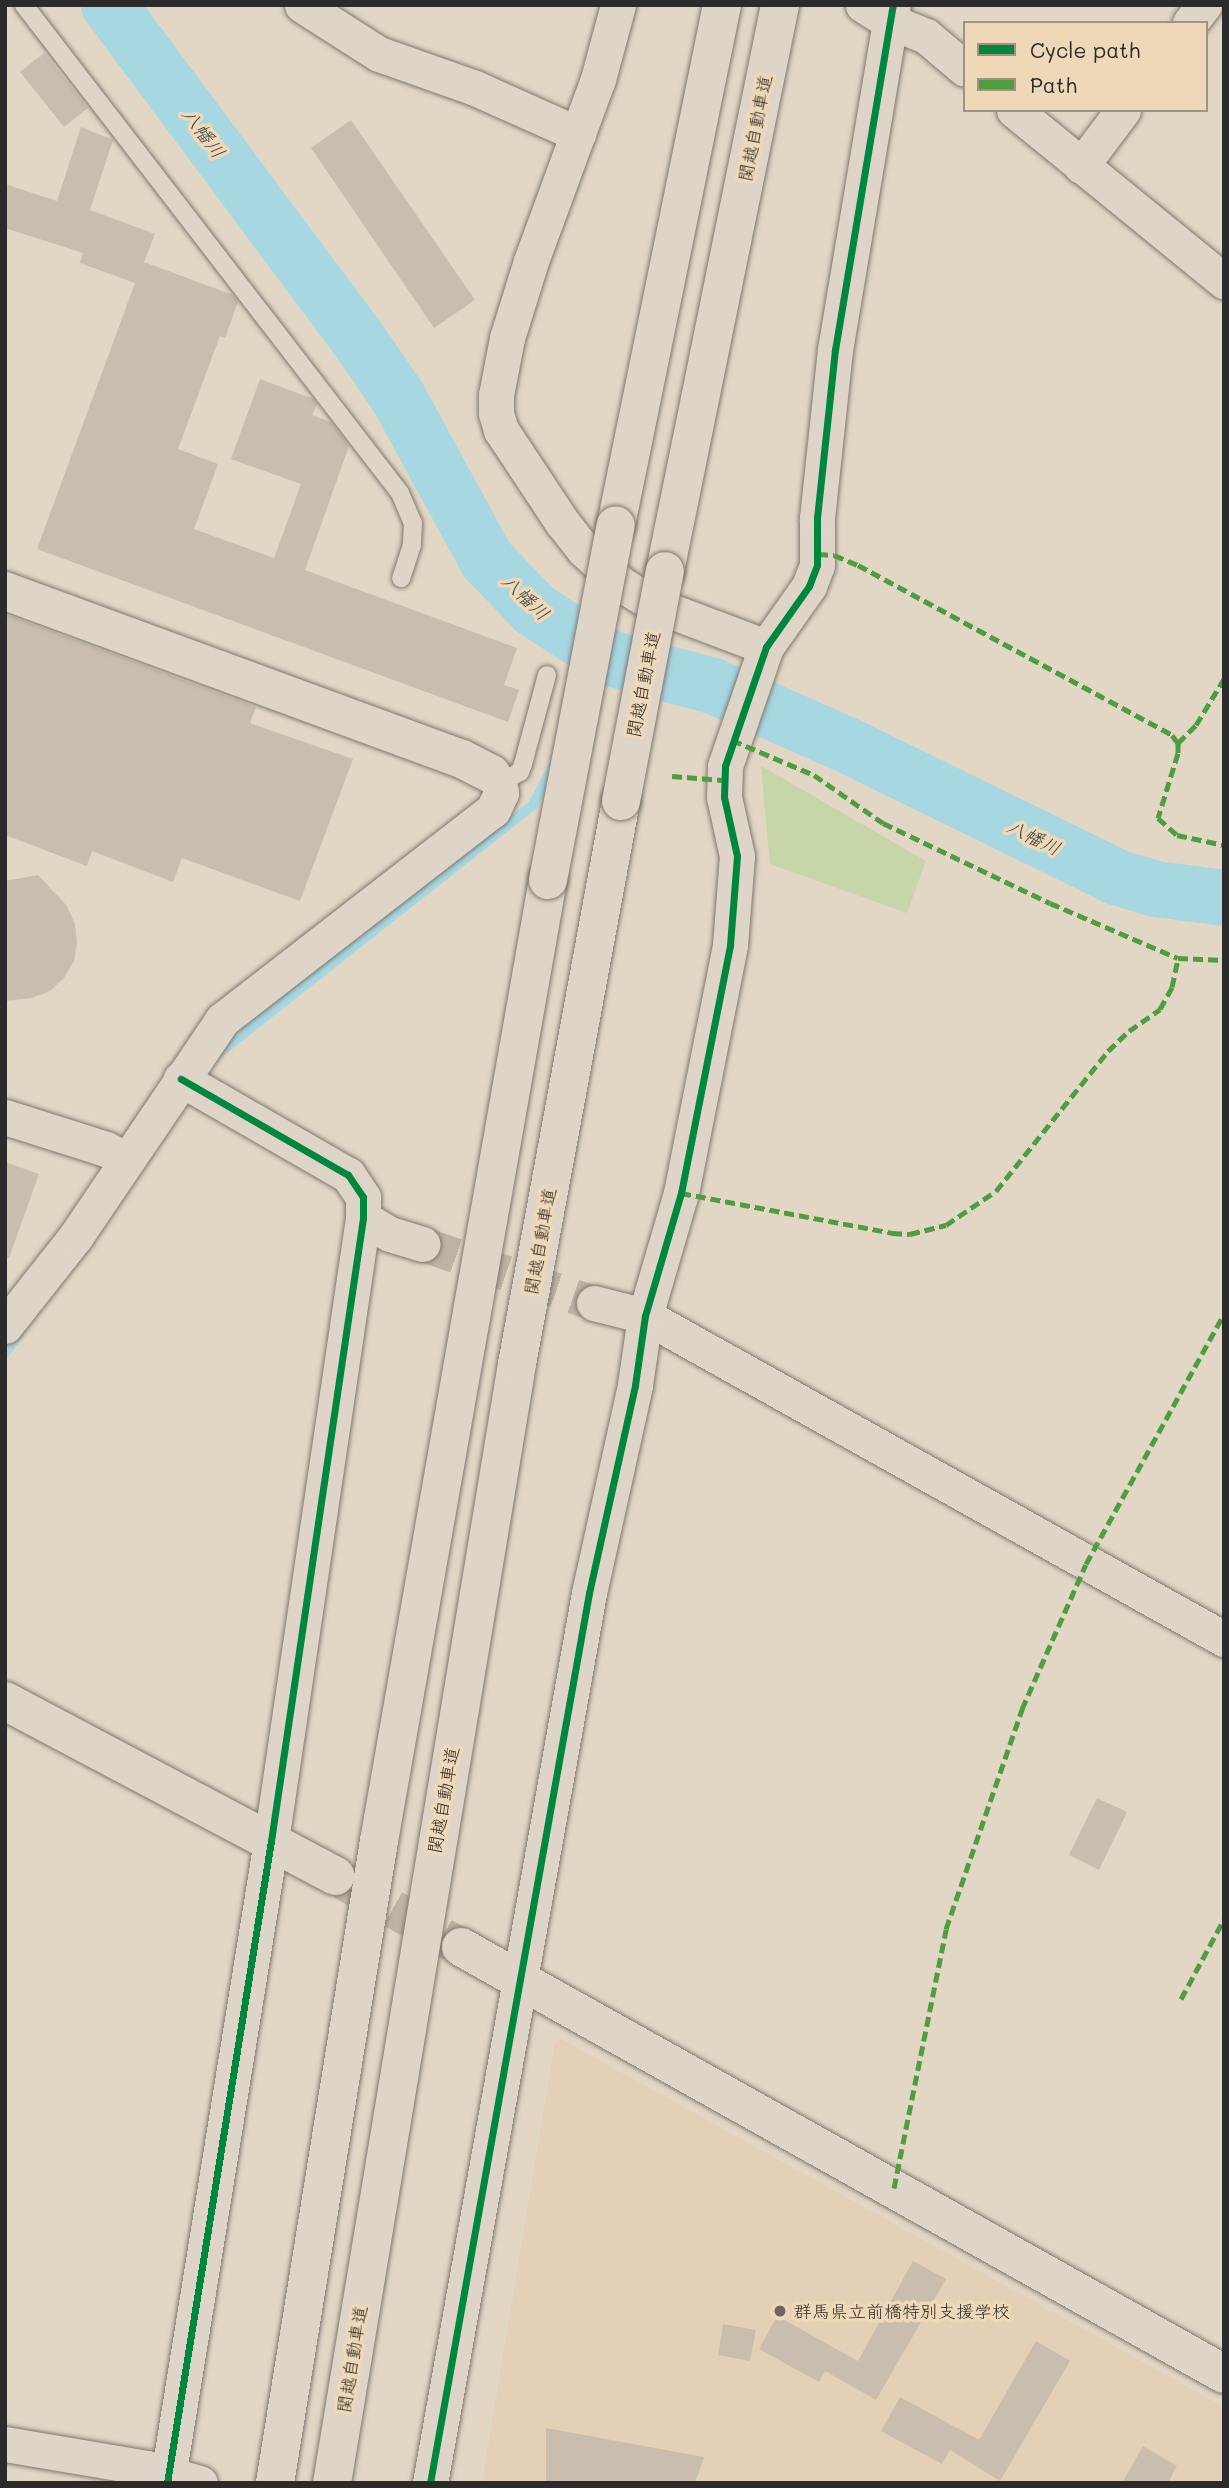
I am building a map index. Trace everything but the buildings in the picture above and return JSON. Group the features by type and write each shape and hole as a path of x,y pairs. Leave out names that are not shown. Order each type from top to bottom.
{"main road":[{"path":"275,2483 379,1841 548,880 616,525 722,5"},
{"name":"関越自動車道","path":"332,2483 517,1364 665,571 780,5"},
{"path":"5,590 462,759 495,779"},
{"path":"5,1701 335,1876"},
{"path":"461,1947 1224,2374"}],"street":[{"path":"302,5 379,54 475,88 578,134"},
{"path":"618,5 578,134 531,261 507,338 496,395 498,421 562,522 583,549 621,584 655,605 763,655"},
{"path":"1192,21 1204,5"},
{"path":"430,2483 571,1687 635,1385 645,1316 681,1192 730,945 737,856 723,780 736,729 763,655 809,586 817,565 817,518 835,350 882,11 926,36 963,67"},
{"path":"1016,112 1223,278"},
{"path":"1081,166 1122,112"},
{"path":"5,1326 76,1236 222,1020 493,810 501,793 495,779"},
{"path":"5,2444 179,2480 363,1218 363,1197 348,1175 181,1079"},
{"path":"5,1116 106,1149 127,1160"},
{"path":"363,1218 390,1234 424,1244"},
{"path":"594,1303 645,1316 1224,1639"}],"lane":[{"path":"24,5 400,492 413,523 412,545 401,578"},
{"path":"495,779 520,772 547,675"}],"shaded area":[{"name":"群馬県立前橋特別支援学校","path":"561,2039 1224,2407 1224,2483 482,2483 555,2043"}],"green space":[{"path":"761,766 926,861 907,913 770,864"}],"waterway":[{"name":"八幡川","path":"109,5 361,343 398,397 487,560 535,610 609,658 713,686 847,745 1116,877 1156,889 1224,898"},
{"path":"215,1056 533,805 554,765"},
{"path":"5,1353 21,1331"}],"tunnel":[{"path":"423,1244 594,1303"},
{"path":"343,1881 461,1947"}],"marked path":[{"path":"818,554 834,555 858,565 1172,735 1178,743 1178,753 1158,818 1177,835 1224,845"},
{"path":"1178,743 1196,725 1224,679"},
{"path":"732,740 814,775 883,823 1050,903 1178,958 1224,960"},
{"path":"672,776 723,780"},
{"path":"681,1193 892,1233 910,1234 946,1225 996,1191 1108,1051 1129,1031 1160,1009 1172,987 1178,958"},
{"path":"894,2188 946,1929 1022,1709 1086,1564 1224,1314"},
{"path":"1181,1999 1224,1919"}],"cycle path":[{"path":"430,2483 589,1593 635,1385 645,1316 681,1193 730,945 737,856 724,797 725,766 766,647 809,586 817,565 817,518 835,350 893,5"},
{"path":"167,2483 271,1841 363,1218 363,1197 348,1175 181,1079"}],"place":[{"name":"群馬県立前橋特別支援学校","path":"780,2311"}]}
